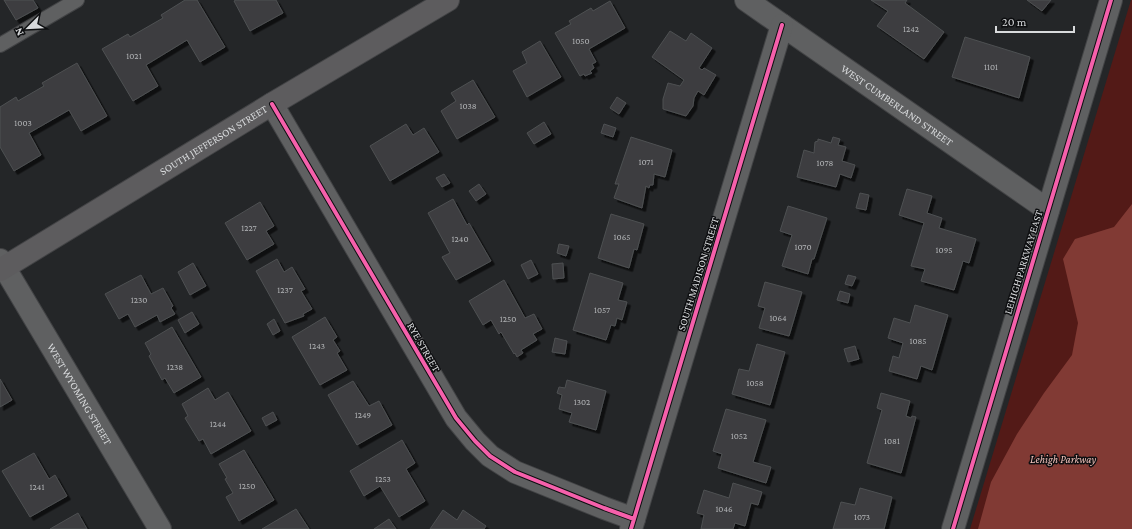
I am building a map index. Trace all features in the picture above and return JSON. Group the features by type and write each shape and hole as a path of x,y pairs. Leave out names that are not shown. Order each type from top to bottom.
{"main road":[{"name":"SOUTH JEFFERSON STREET","path":"2,266 448,0"}],"street":[{"name":"WEST CUMBERLAND STREET","path":"746,0 1048,210"},
{"name":"LEHIGH PARKWAY EAST","path":"953,529 1111,0"},
{"name":"SOUTH MADISON STREET","path":"632,524 782,25"},
{"name":"RYE STREET","path":"272,104 456,418 475,441 490,456 515,472 604,508 632,524"},
{"name":"WEST WYOMING STREET","path":"2,266 160,529"}],"lane":[{"path":"0,45 77,0"}],"green space":[{"name":"Lehigh Parkway","path":"1131,0 1132,529 970,529"},
{"name":"Lehigh Parkway","path":"1132,204 1132,529 978,529 991,482 1017,434 1044,393 1072,355 1078,323 1063,259 1075,239 1114,227"}],"building":[{"path":"4,0 33,0 38,8 16,20"},
{"path":"185,0 197,0 225,47 200,62 187,40 146,65 158,86 133,101 102,49 128,34 130,37 163,18 161,15"},
{"path":"276,0 283,13 250,31 234,1"},
{"path":"871,0 907,0 905,3 944,32 924,59 877,26 888,11"},
{"path":"1027,0 1051,0 1042,11"},
{"path":"610,1 625,28 589,49 596,62 592,64 594,68 590,71 592,73 585,76 584,74 580,76 555,33 571,24 569,21 591,8 593,11"},
{"path":"670,31 686,41 691,33 712,48 699,68 702,70 704,68 716,75 704,95 698,91 694,98 693,106 686,116 663,109 663,99 668,83 680,86 684,80 652,57"},
{"path":"965,37 1030,57 1019,98 952,77"},
{"path":"540,41 561,77 527,97 513,71 527,63 522,52"},
{"path":"77,63 107,116 81,131 69,110 29,133 41,155 14,171 0,147 0,107 16,97 18,101 44,86 42,83"},
{"path":"473,80 495,117 457,139 441,111 456,101 451,93"},
{"path":"617,97 626,103 619,114 610,108"},
{"path":"544,122 551,134 534,144 527,133"},
{"path":"406,124 413,135 424,128 439,152 390,181 370,146"},
{"path":"604,124 616,128 613,137 601,133"},
{"path":"631,137 672,150 665,177 654,174 653,185 650,185 649,188 646,186 642,208 614,198 619,184 615,184"},
{"path":"833,137 840,139 838,145 846,147 842,161 855,165 851,178 840,174 836,187 797,177 804,150 814,153 815,142 818,141 818,139 831,143"},
{"path":"444,174 450,183 442,187 436,178"},
{"path":"479,184 486,194 476,201 469,191"},
{"path":"907,189 932,196 927,213 942,218 939,228 976,239 969,263 963,261 954,290 921,281 925,269 911,266 924,223 899,215"},
{"path":"860,193 869,195 866,210 856,208"},
{"path":"453,199 467,225 469,223 491,261 456,280 442,257 450,253 428,213"},
{"path":"260,202 274,226 266,231 274,244 247,260 225,223"},
{"path":"788,206 827,218 808,274 782,266 792,235 780,231"},
{"path":"611,214 644,224 637,250 634,249 629,268 598,258"},
{"path":"559,244 569,246 566,256 557,253"},
{"path":"277,259 284,272 292,267 305,289 301,291 312,309 303,314 304,316 285,323 256,271"},
{"path":"531,260 538,274 528,279 521,265"},
{"path":"193,263 206,286 190,295 178,272"},
{"path":"563,263 564,278 553,279 552,264"},
{"path":"590,273 623,283 618,300 627,302 622,320 617,318 615,326 611,325 606,340 573,330"},
{"path":"141,275 151,294 163,288 173,306 171,308 175,314 160,322 157,315 135,327 128,314 119,319 105,294"},
{"path":"848,275 856,277 852,286 845,284"},
{"path":"504,280 525,318 534,314 542,329 533,334 537,340 521,350 523,353 517,357 501,332 499,334 491,320 483,325 469,301"},
{"path":"765,282 802,292 789,336 759,328 765,308 758,306"},
{"path":"840,291 850,294 848,303 837,300"},
{"path":"915,305 948,315 932,370 921,366 917,379 889,371 893,356 899,358 903,343 888,338 894,318 910,323"},
{"path":"192,312 199,324 185,333 178,320"},
{"path":"325,317 337,337 333,340 340,351 337,353 347,370 320,385 292,337"},
{"path":"274,319 280,331 273,335 267,324"},
{"path":"172,327 201,377 174,393 165,378 162,380 149,356 151,354 145,343"},
{"path":"555,338 567,341 565,354 552,352"},
{"path":"757,344 785,352 770,405 732,394 739,369 749,371"},
{"path":"855,346 859,359 848,362 844,349"},
{"path":"0,379 12,400 0,407"},
{"path":"567,380 606,391 596,430 569,422 572,413 559,409 562,395 557,393 559,387 565,388"},
{"path":"353,381 369,406 379,401 392,425 357,445 328,395"},
{"path":"208,388 215,400 228,392 251,431 211,454 203,439 199,441 185,418 188,416 182,404"},
{"path":"881,393 910,401 906,416 911,418 912,416 916,417 901,473 867,463 882,410 877,408"},
{"path":"726,409 766,420 753,462 771,467 766,483 718,468 722,454 713,451"},
{"path":"273,412 277,420 266,426 262,418"},
{"path":"402,440 415,463 406,469 425,501 399,517 380,486 364,496 350,471"},
{"path":"244,450 274,500 239,521 226,497 233,493 219,464"},
{"path":"34,453 49,479 55,475 67,496 30,517 2,471"},
{"path":"733,483 762,492 758,505 751,503 745,526 735,523 733,529 701,529 704,515 697,513 704,490 729,498"},
{"path":"860,488 892,497 884,529 833,529 841,502 855,505"},
{"path":"296,509 309,529 262,529"},
{"path":"443,510 457,520 463,510 486,526 484,529 430,529"},
{"path":"78,513 87,529 50,529"},
{"path":"389,519 396,529 374,529"}],"cycle path":[{"path":"953,529 1111,0"},
{"path":"631,529 782,25"},
{"path":"272,104 456,418 475,441 490,456 515,472 634,519"}]}
